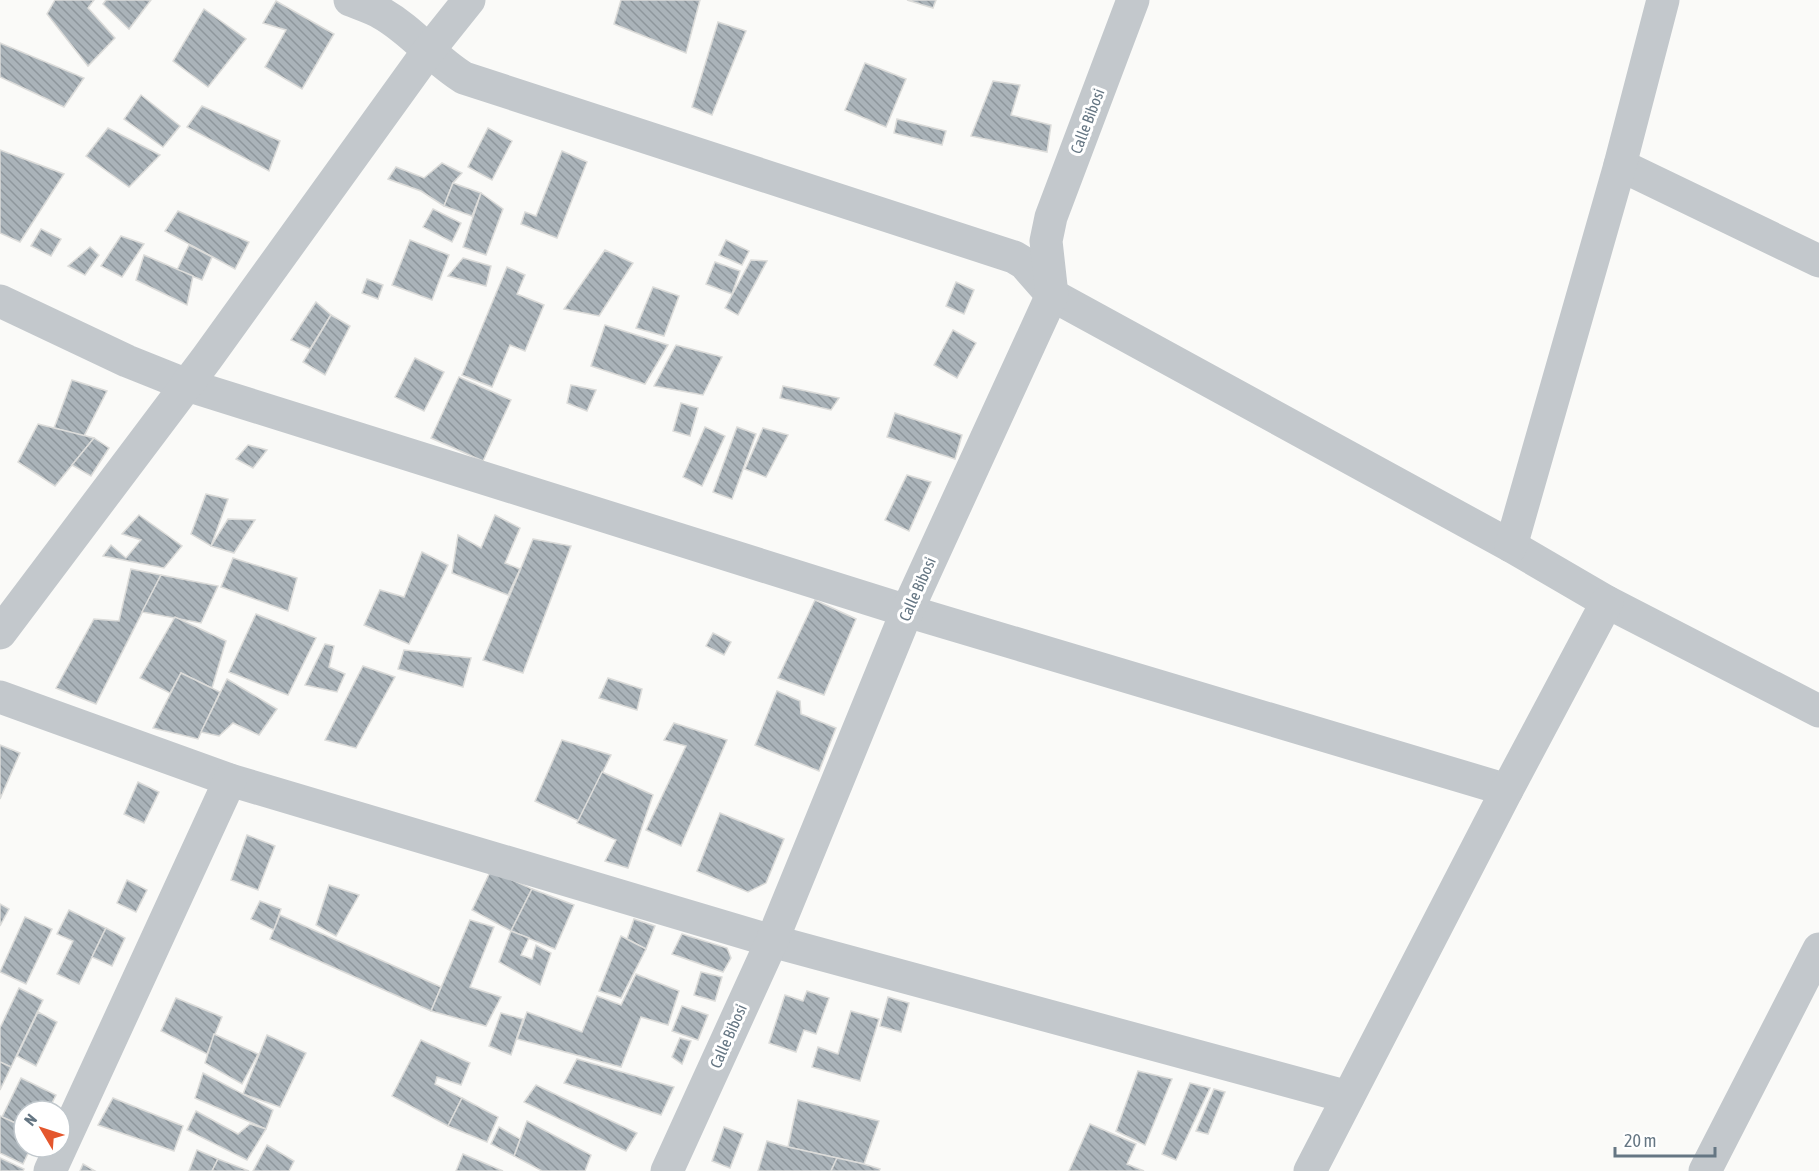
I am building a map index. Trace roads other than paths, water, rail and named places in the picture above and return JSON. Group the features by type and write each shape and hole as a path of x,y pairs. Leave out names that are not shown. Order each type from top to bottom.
{"street":[{"path":"350,0 381,13 464,78 1014,257 1024,263 1052,295 1511,546 1607,602 1819,711"},
{"path":"0,633 187,385 429,50 469,0"},
{"name":"Calle Bibosi","path":"667,1171 772,940 907,611 1052,295 1046,241 1051,217 1133,0"},
{"path":"1511,546 1620,165 1663,0"},
{"path":"1620,165 1819,261"},
{"path":"0,301 128,361 187,385 907,611 1507,790"},
{"path":"1310,1171 1607,602"},
{"path":"0,697 230,780 772,940 1348,1097"},
{"path":"50,1171 230,780"},
{"path":"1706,1171 1819,949"}]}
